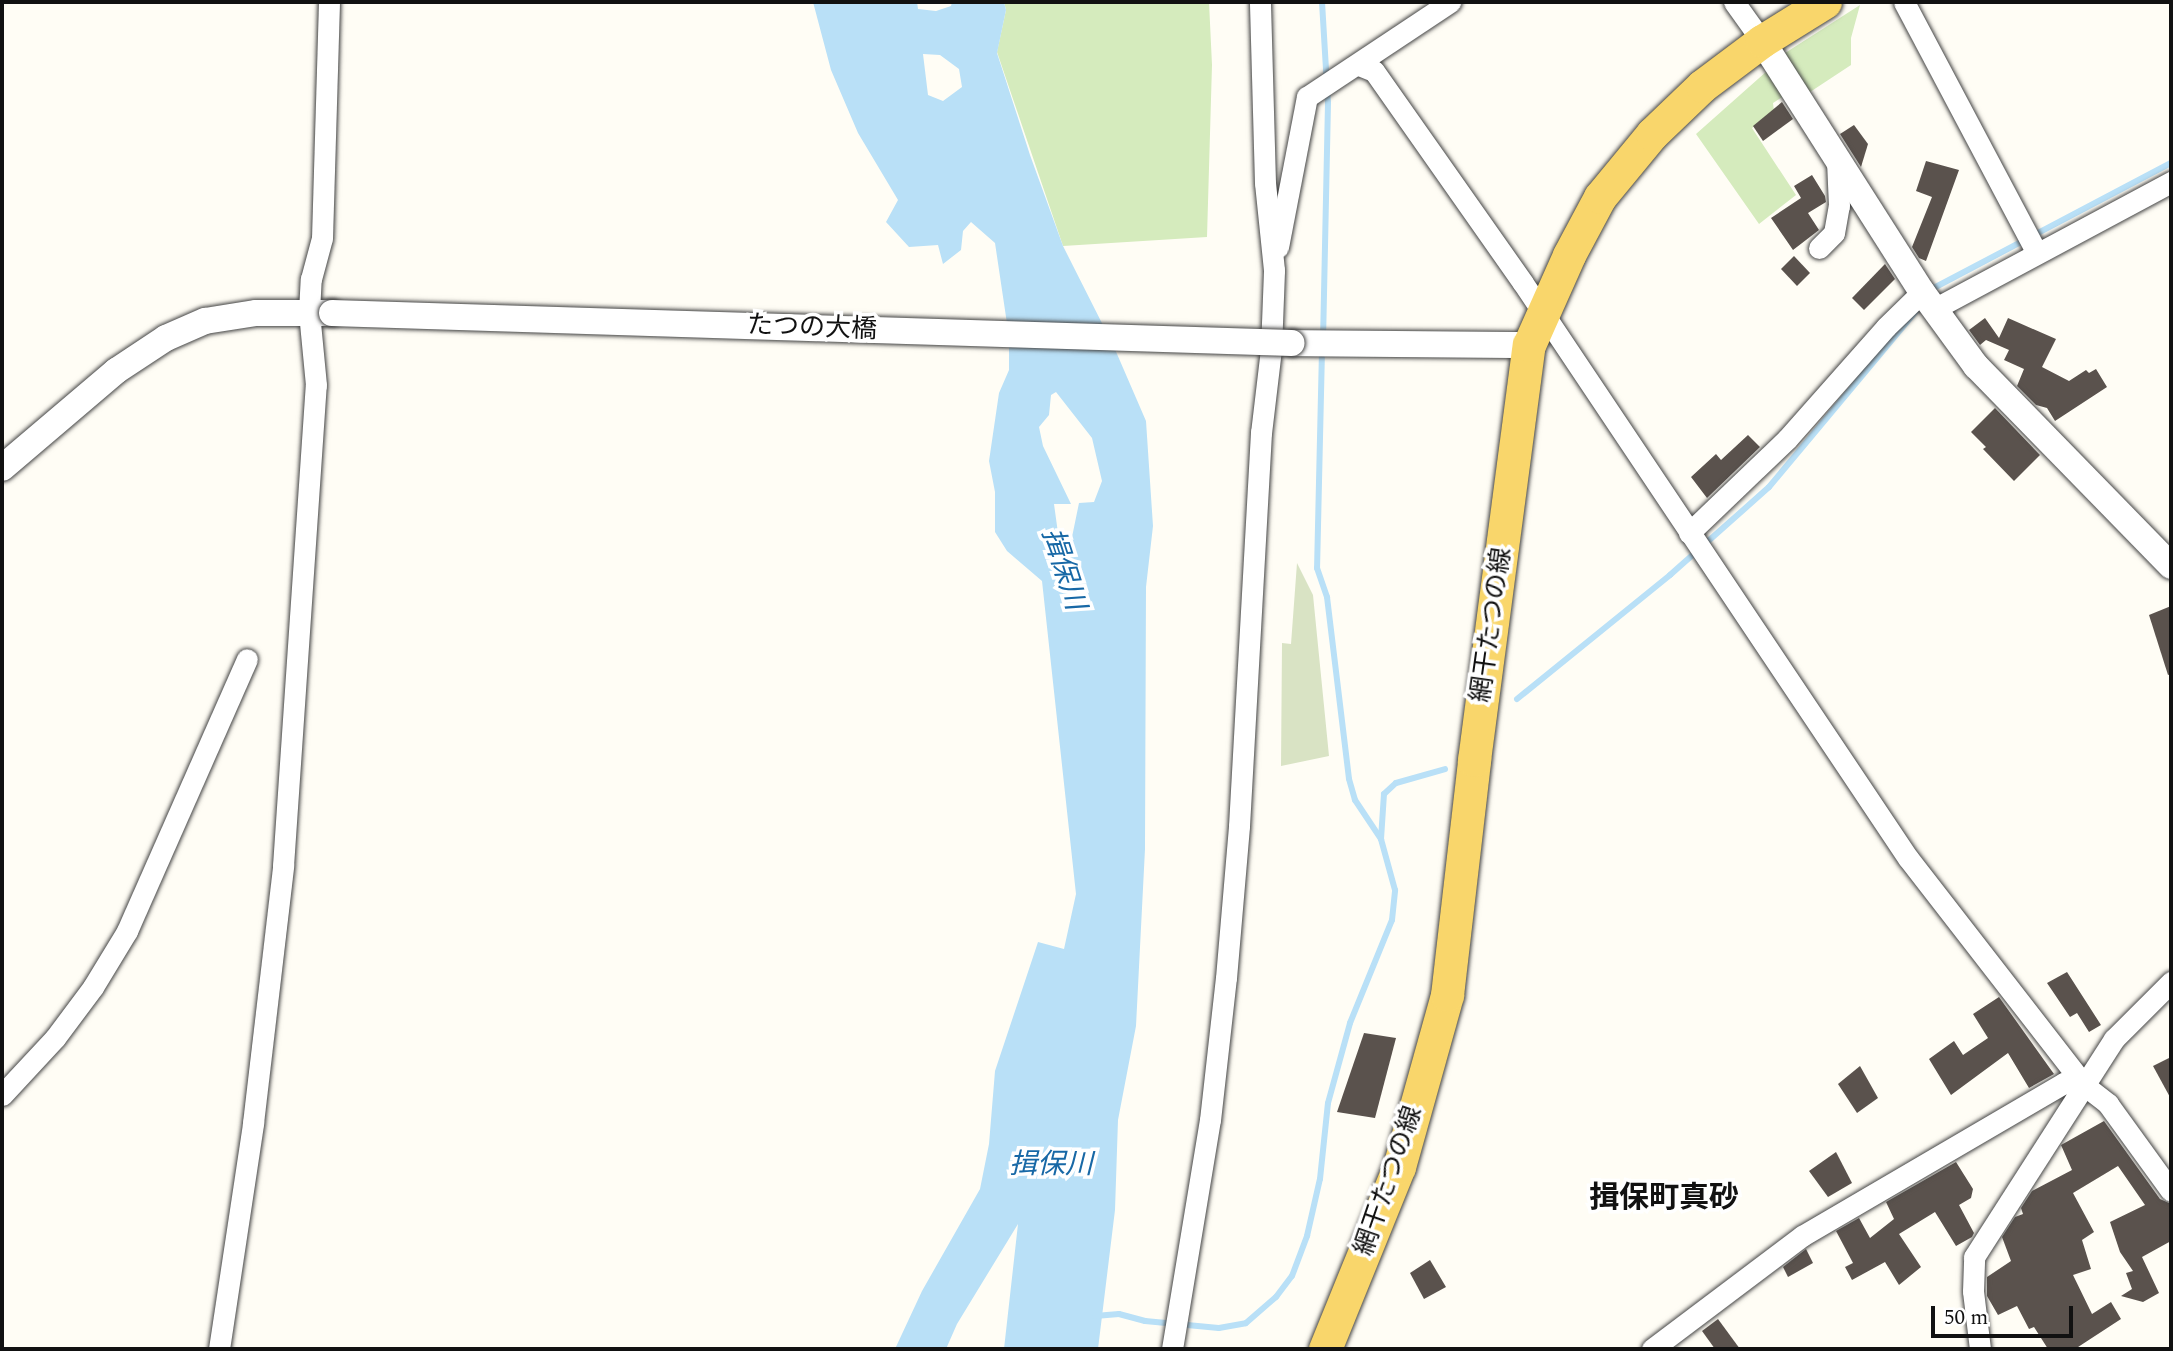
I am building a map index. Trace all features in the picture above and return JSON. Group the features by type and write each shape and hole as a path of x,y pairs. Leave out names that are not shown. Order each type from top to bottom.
{"main road":[{"name":"網干たつの線","path":"1325,1349 1399,1167 1447,995 1474,760 1529,345 1569,255 1600,197 1662,125 1702,86 1762,41 1825,2"}],"street":[{"path":"219,1349 253,1123 283,866 321,312 311,278 322,238 330,2"},
{"path":"1172,1349 1210,1120 1226,978 1239,826 1261,433 1271,349 1274,270 1265,183 1260,2"},
{"path":"1274,270 1307,97 1359,65 1450,2"},
{"path":"1734,2 1762,41 1928,301 1976,366 2171,566"},
{"path":"1904,2 2037,253"},
{"path":"1359,65 1374,71 1544,315 1908,858 2084,1085 2108,1104 2171,1191"},
{"path":"1819,248 1834,233 1839,206 1837,160"},
{"path":"1689,533 1787,439 1886,327 1928,301 2037,253 2171,182"},
{"name":"たつの大橋","path":"2,468 116,372 166,338 205,321 256,313 321,312 1292,343 1529,345"},
{"path":"2,1095 62,1028 93,987 127,931 247,659"},
{"path":"1980,1349 1973,1291 1974,1257 2114,1039 2171,982"},
{"path":"1652,1349 1802,1236 2064,1083 2084,1085"}],"green space":[{"path":"1004,2 1209,2 1212,65 1207,237 1063,246 997,52 1006,10"},
{"path":"1860,5 1851,38 1851,65 1807,94 1782,55"},
{"path":"1767,71 1784,96 1773,103 1774,111 1752,128 1796,195 1759,224 1696,134"},
{"path":"1297,563 1313,595 1329,756 1281,766 1282,643 1291,644"}],"water":[{"name":"揖保川","path":"813,2 917,2 918,9 936,11 951,6 952,2 1004,2 1006,10 997,53 1030,155 1063,246 1114,347 1146,421 1153,526 1146,587 1145,849 1136,1026 1118,1120 1115,1210 1098,1349 1004,1349 1018,1224 957,1324 946,1349 895,1349 922,1291 980,1189 989,1144 995,1071 1038,942 1064,949 1076,894 1042,581 1007,551 995,532 995,492 989,461 999,393 1009,370 1009,337 995,243 971,222 963,231 961,250 943,264 938,245 909,247 886,222 898,200 858,133 831,70","holes":["923,54 940,55 959,69 962,87 943,101 928,95","1056,392 1092,438 1102,481 1094,502 1079,503 1072,537 1058,533 1054,504 1071,504 1043,446 1039,427 1049,415 1051,395"]}],"building":[{"path":"1782,102 1793,119 1763,141 1753,126"},
{"path":"1854,125 1868,144 1861,167 1840,134"},
{"path":"1926,161 1959,170 1926,261 1919,258 1912,247 1932,197 1916,191"},
{"path":"1812,175 1826,202 1808,213 1819,230 1793,250 1771,218 1801,198 1794,186"},
{"path":"1794,256 1810,273 1797,286 1781,269"},
{"path":"1885,264 1895,279 1864,310 1852,298"},
{"path":"1985,318 1999,338 2008,318 2056,339 2042,367 2069,381 2086,370 2089,373 2096,369 2107,387 2055,421 2047,408 2036,405 2017,386 2024,369 2004,360 2009,350 1986,340 1980,345 1969,330"},
{"path":"1995,408 2040,455 2014,481 1983,449 1986,447 1971,432"},
{"path":"1748,435 1760,447 1707,498 1691,477 1716,454 1721,460"},
{"path":"2171,606 2171,674 2168,675 2149,615"},
{"path":"2067,972 2101,1025 2089,1032 2077,1013 2070,1017 2047,983"},
{"path":"1999,997 2054,1074 2029,1088 2008,1053 1951,1095 1929,1059 1954,1041 1963,1055 1988,1038 1973,1014"},
{"path":"1364,1033 1396,1038 1375,1118 1337,1112"},
{"path":"2171,1057 2171,1099 2153,1066"},
{"path":"1860,1066 1878,1098 1857,1113 1838,1084"},
{"path":"2104,1121 2160,1199 2171,1204 2171,1241 2142,1257 2159,1293 2143,1302 2121,1296 2132,1289 2126,1273 2133,1271 2120,1252 2110,1222 2145,1205 2118,1166 2073,1193 2094,1232 2082,1240 2091,1269 2073,1275 2092,1314 2111,1302 2121,1319 2075,1349 2048,1349 2034,1327 2029,1329 2017,1306 1998,1315 1987,1296 1987,1277 2011,1261 2002,1237 2015,1217 2023,1214 2021,1208 2032,1191 2072,1170 2061,1145"},
{"path":"1836,1152 1852,1183 1828,1197 1809,1171"},
{"path":"1956,1162 1973,1189 1971,1198 1959,1205 1974,1233 1972,1237 1956,1246 1935,1212 1899,1234 1921,1267 1899,1285 1885,1262 1852,1280 1845,1267 1853,1263 1836,1231 1859,1218 1870,1238 1894,1219 1886,1202"},
{"path":"1806,1249 1813,1263 1788,1277 1783,1267"},
{"path":"1430,1260 1446,1287 1424,1299 1410,1273"},
{"path":"1718,1319 1740,1349 1715,1349 1702,1331"}],"waterway":[{"path":"1322,2 1328,103 1323,336"},
{"path":"1928,291 2171,163"},
{"path":"1517,699 1670,575 1769,487 1923,303"},
{"path":"1322,350 1317,568 1327,597 1349,779 1355,800 1381,839"},
{"path":"1095,1316 1119,1314 1145,1321 1219,1328 1246,1323 1276,1297 1292,1276 1307,1236 1320,1179 1328,1103 1350,1023 1392,920 1395,890 1381,839 1384,794 1396,783 1445,769"}],"district":[{"name":"揖保町真砂","path":"1664,1198"}]}
